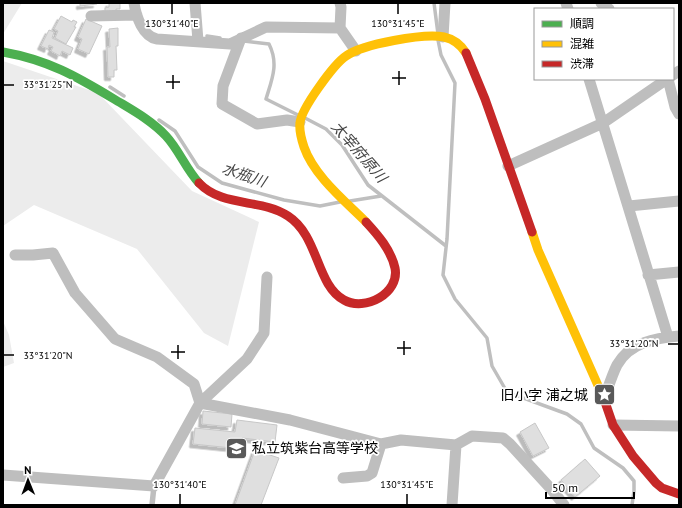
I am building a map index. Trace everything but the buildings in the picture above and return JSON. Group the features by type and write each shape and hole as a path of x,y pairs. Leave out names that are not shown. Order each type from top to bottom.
{"street":[{"path":"134,3 137,15 147,35 152,38 230,44 266,27 340,28"},
{"path":"195,3 198,41"},
{"path":"340,3 340,28 356,51"},
{"path":"443,37 445,3"},
{"path":"91,16 137,15"},
{"path":"6,52 41,60 66,70 154,123 168,138 194,177 206,190 225,200 264,207 284,214 297,223 310,242 334,292 345,301 358,303 371,301 384,295 394,282 396,267 390,253 379,236 334,191 308,156 301,138 300,122 310,101 338,63 346,56 356,51 414,37 434,36 451,39 460,45 465,51 485,99 538,250 604,399 613,425 633,456 656,484 662,488 679,494"},
{"path":"241,38 223,86 222,104 257,124 287,120 300,122"},
{"path":"589,80 648,275 674,337 637,345 626,354 618,364 604,399"},
{"path":"508,166 603,123 666,80"},
{"path":"667,80 675,107 679,114"},
{"path":"628,206 679,201"},
{"path":"15,255 53,253 75,293 115,339 157,357 194,384 200,402"},
{"path":"648,275 679,272"},
{"path":"3,476 154,486 200,402 247,359 264,333 267,277"},
{"path":"200,402 290,420 381,444 401,440 456,445 472,436 503,438 552,490 564,505"},
{"path":"613,425 679,426"},
{"path":"343,478 367,476 372,474 381,444"},
{"path":"452,505 456,445"}],"lane":[{"path":"152,505 154,486"}],"shaded area":[{"path":"3,3 22,3 3,34"},
{"path":"3,61 98,93 192,191 259,222 228,346 204,333 137,249 34,205 3,226"},
{"path":"3,321 9,335 14,363 3,367"}],"waterway":[{"path":"434,3 438,34"},
{"name":"太宰府原川","path":"207,36 220,38"},
{"name":"太宰府原川","path":"438,40 441,55 455,83 447,239 443,275 455,299 487,338 492,366 507,392 567,414 581,424 594,448 623,468 634,481 632,505"},
{"name":"太宰府原川","path":"244,41 269,44 274,58 274,72 266,99 300,116"},
{"name":"水瓶川","path":"110,87 124,96"},
{"name":"太宰府原川","path":"305,118 326,129 342,145 368,185 446,246"},
{"name":"水瓶川","path":"159,120 175,131 198,167 222,183 284,200 320,206 340,202"},
{"name":"水瓶川","path":"350,201 381,196"}],"traffic: fast":[{"path":"3,52 34,59 74,76 141,116 166,136 199,183"}],"traffic: slow":[{"path":"366,222 322,178 309,158 300,133 300,123 306,108 326,77 334,68 346,56 366,47 394,40 435,36 444,37 454,41 466,53"},
{"path":"532,232 538,250 604,399"}],"traffic: jam":[{"path":"466,53 485,99 532,232"},
{"path":"199,183 209,191 219,196 277,210 288,216 306,235 322,272 335,293 344,300 352,303 362,304 379,298 387,292 395,277 395,268 387,249 366,222"},
{"path":"604,399 613,425 633,456 662,488 679,494"}],"place":[{"name":"旧小字 浦之城","path":"604,395"},
{"name":"私立筑紫台高等学校","path":"236,448"}]}
